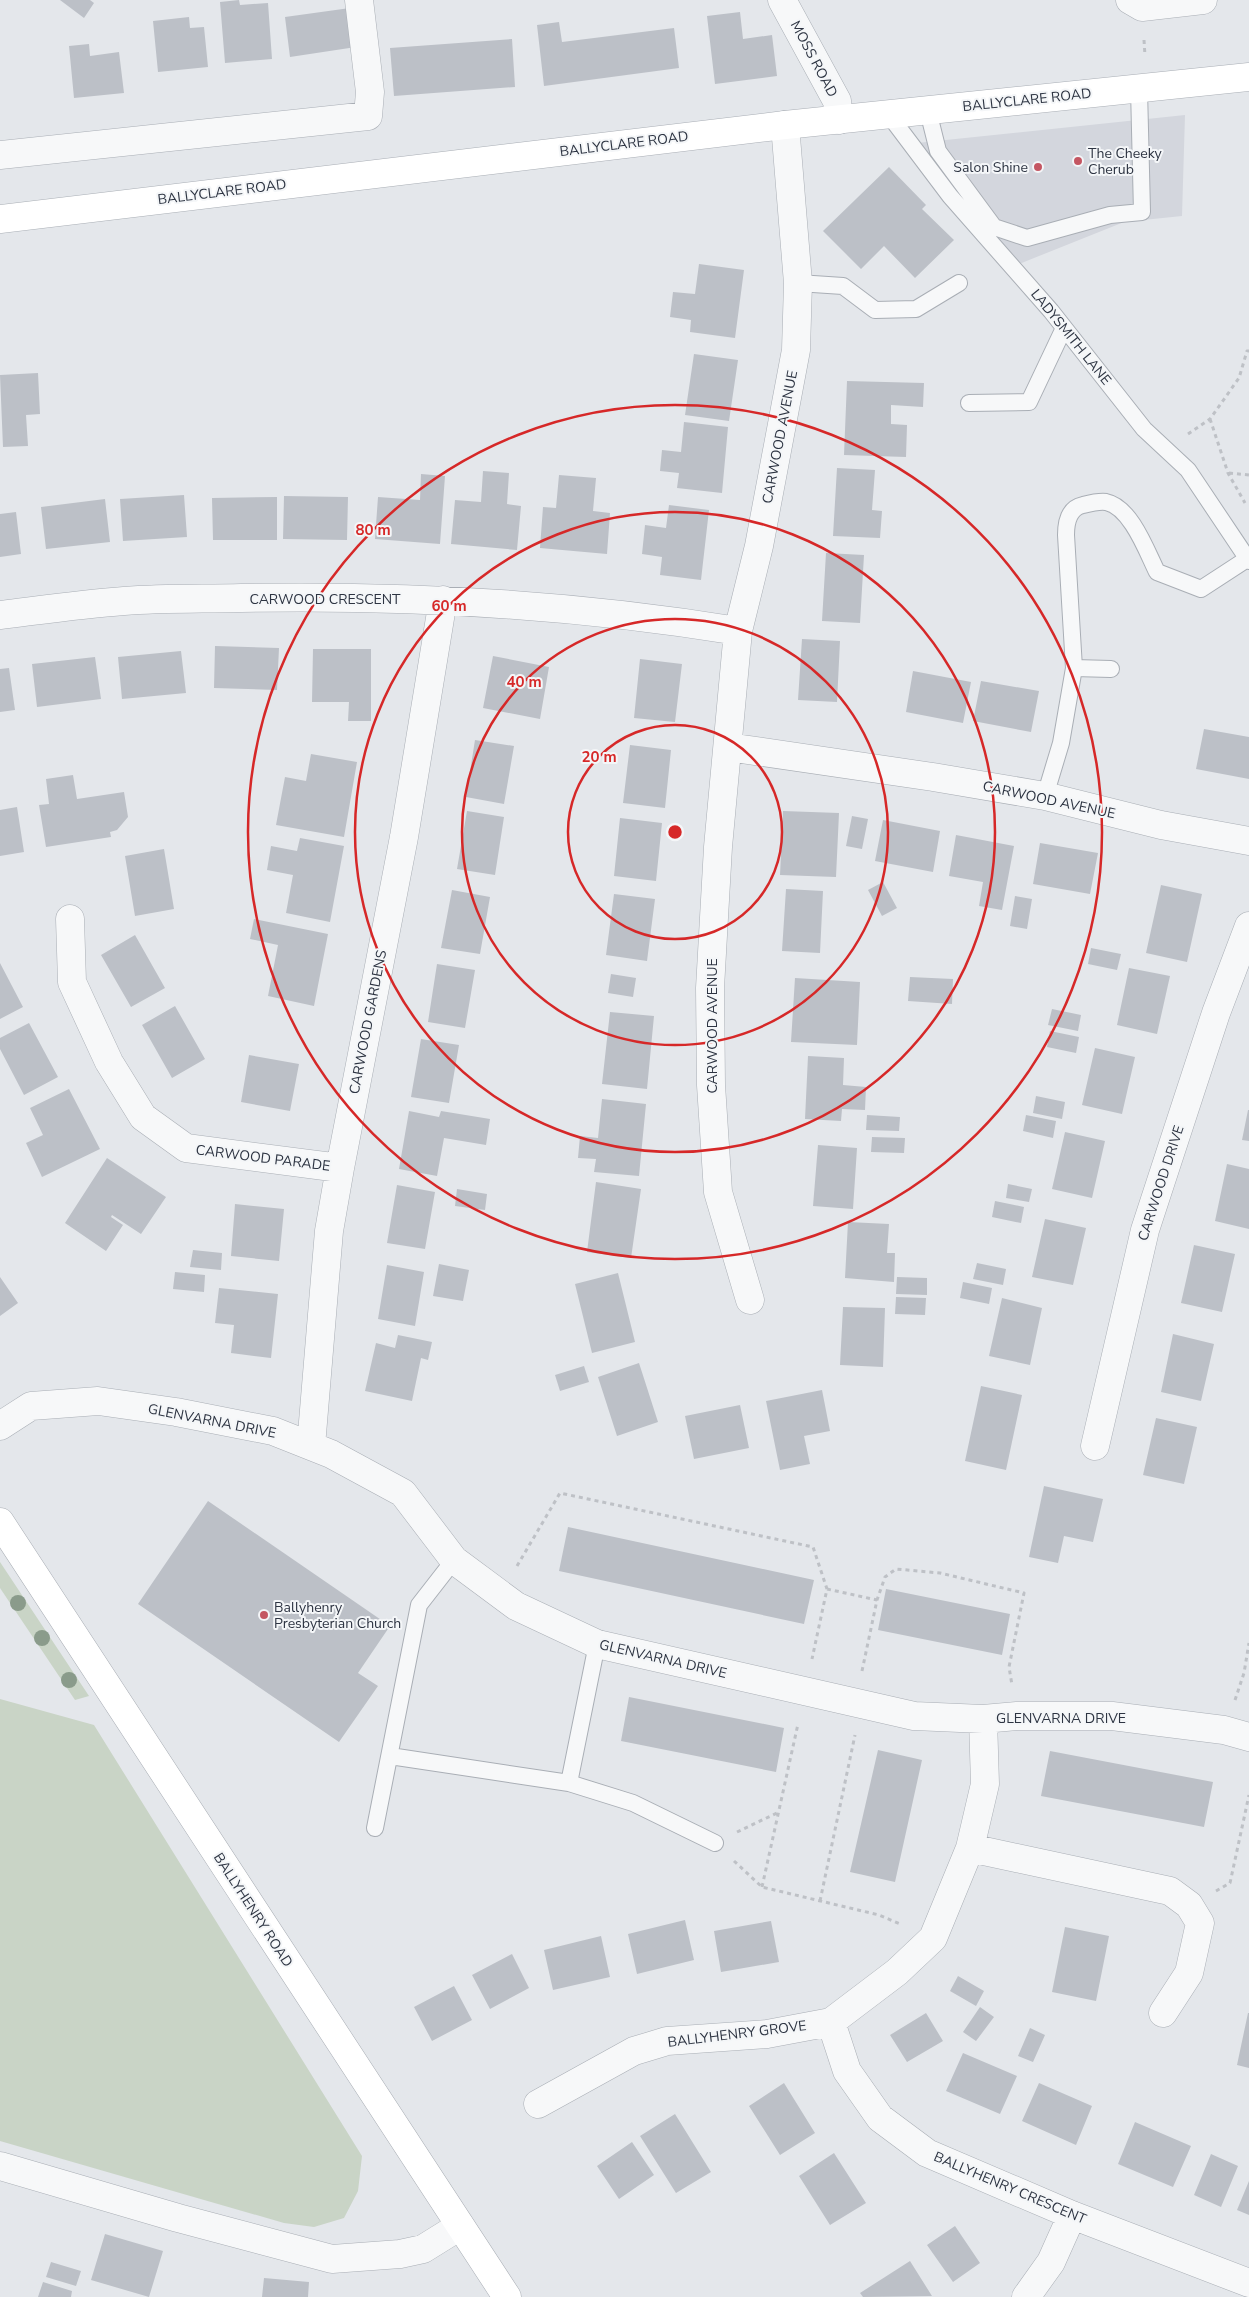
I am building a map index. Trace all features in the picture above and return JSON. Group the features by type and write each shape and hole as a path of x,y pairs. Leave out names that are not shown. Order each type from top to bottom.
{"main road":[{"name":"BALLYCLARE ROAD","path":"0,219 786,125 1249,77"},
{"name":"BALLYHENRY ROAD","path":"0,1522 507,2297"}],"street":[{"path":"0,155 368,116 370,92 358,0"},
{"name":"MOSS ROAD","path":"782,0 837,101 839,120"},
{"path":"1136,3 1203,0"},
{"name":"CARWOOD AVENUE","path":"750,1300 718,1192 711,1085 710,988 718,847 738,631 760,546 796,350 798,283 786,125"},
{"name":"CARWOOD CRESCENT","path":"0,615 124,600 310,597 444,600 589,611 672,620 738,631"},
{"name":"CARWOOD GARDENS","path":"311,1446 330,1231 340,1168 404,837 444,600"},
{"name":"CARWOOD AVENUE","path":"728,747 933,777 1045,796 1161,825 1249,841"},
{"name":"CARWOOD PARADE","path":"70,919 72,982 109,1062 143,1117 186,1148 340,1168"},
{"name":"CARWOOD DRIVE","path":"1095,1446 1145,1230 1216,1013 1249,926"},
{"name":"GLENVARNA DRIVE","path":"0,1426 31,1406 98,1401 176,1412 273,1430 332,1454 403,1493 454,1560 516,1606 597,1644 914,1716 983,1720 1017,1716 1112,1716 1236,1733"},
{"name":"BALLYHENRY GROVE","path":"538,2104 634,2051 667,2041 766,2034 831,2022 897,1972 933,1938 970,1848 984,1784 983,1720"},
{"path":"970,1848 1170,1890 1189,1905 1200,1923 1189,1973 1163,2013"},
{"name":"BALLYHENRY CRESCENT","path":"831,2022 847,2071 880,2118 927,2153 1072,2216 1249,2283"},
{"path":"0,2166 178,2218 332,2258 408,2252 423,2248 460,2226"},
{"path":"1026,2297 1052,2262 1072,2216"}],"lane":[{"path":"928,111 938,151 994,227 1027,238 1110,215 1142,212 1143,88"},
{"name":"LADYSMITH LANE","path":"889,115 950,196 1064,328 1144,429 1188,470 1248,560"},
{"path":"950,196 966,188"},
{"path":"798,283 844,286 875,310 916,309 959,283"},
{"path":"969,403 1029,402 1064,328"},
{"path":"1045,796 1062,743 1074,668 1066,524 1069,514 1079,506 1097,502 1108,503 1121,510 1136,528 1157,572 1201,590 1248,560"},
{"path":"1074,668 1111,669"},
{"path":"375,1828 420,1604 454,1560"},
{"path":"569,1783 597,1644"},
{"path":"390,1756 569,1783 633,1803 715,1843"}],"path":[{"path":"1136,3 1143,88"},
{"path":"1165,448 1210,419 1239,378 1247,351 1249,351"},
{"path":"1210,419 1228,472 1249,510"},
{"path":"1228,472 1249,475"},
{"path":"500,1595 560,1493 812,1547 827,1589 762,1886"},
{"path":"820,1901 877,1600 886,1577 896,1569 940,1573 1024,1593 1009,1667 1017,1716"},
{"path":"827,1589 877,1600"},
{"path":"1236,1733 1249,1642"},
{"path":"1189,1905 1230,1883 1249,1795"},
{"path":"779,1812 715,1843 762,1886 879,1915 933,1938"}],"shaded area":[{"path":"1185,115 1182,216 1124,222 1014,266 917,143"}],"green space":[{"path":"0,1562 89,1696 75,1700 0,1588"},
{"path":"0,1699 94,1725 362,2156 358,2191 344,2218 314,2227 284,2223 0,2141"}],"building":[{"path":"60,0 90,0 94,3 84,18"},
{"path":"239,0 240,5 268,3 272,59 225,63 220,2"},
{"path":"350,8 356,47 290,57 285,17"},
{"path":"740,12 743,39 772,35 777,76 715,84 707,16"},
{"path":"189,17 190,28 204,27 208,67 158,72 153,21"},
{"path":"559,22 562,42 674,28 679,68 544,86 537,25"},
{"path":"512,39 515,87 394,96 390,48"},
{"path":"89,44 90,56 119,52 124,93 74,98 69,46"},
{"path":"889,167 926,205 922,209 954,240 915,278 884,246 861,269 823,231"},
{"path":"699,264 744,270 735,338 690,332 691,320 670,317 673,292 695,294"},
{"path":"694,354 738,360 729,421 685,415"},
{"path":"38,373 40,414 26,415 28,446 3,447 0,375"},
{"path":"847,381 924,383 923,407 891,405 891,424 907,425 906,457 844,455"},
{"path":"684,422 728,427 722,493 677,488 679,473 660,471 662,450 681,452"},
{"path":"837,468 875,470 872,510 882,511 880,538 833,536"},
{"path":"483,471 509,473 507,504 521,506 517,550 451,544 455,500 481,502"},
{"path":"421,474 445,476 440,544 375,539 378,497 420,500"},
{"path":"559,475 596,478 593,511 610,513 607,554 540,548 543,507 556,508"},
{"path":"184,495 187,537 123,541 120,499"},
{"path":"284,496 348,497 347,540 283,539"},
{"path":"277,497 277,540 213,540 212,498"},
{"path":"105,499 110,542 46,549 41,507"},
{"path":"669,505 709,510 701,580 660,575 662,557 642,554 645,525 666,528"},
{"path":"16,512 21,554 0,557 0,514"},
{"path":"826,553 864,555 860,623 822,621"},
{"path":"802,639 840,641 837,702 798,700"},
{"path":"215,646 279,648 277,690 214,688"},
{"path":"313,649 371,649 371,721 348,721 349,702 312,702"},
{"path":"181,651 186,693 122,699 118,657"},
{"path":"493,656 549,667 540,719 483,708"},
{"path":"95,657 101,699 37,707 32,664"},
{"path":"640,659 682,664 675,722 634,718"},
{"path":"9,668 15,710 0,712 0,669"},
{"path":"913,671 971,682 963,723 906,712"},
{"path":"981,681 1039,691 1031,732 973,721"},
{"path":"1204,729 1249,737 1249,779 1196,769"},
{"path":"475,740 514,746 504,804 466,797"},
{"path":"630,745 671,750 665,808 623,803"},
{"path":"311,754 357,762 344,837 276,825 285,777 306,781"},
{"path":"73,775 77,799 124,792 128,817 117,830 110,832 111,837 46,847 39,805 49,804 46,779"},
{"path":"17,807 24,852 0,856 0,810"},
{"path":"467,811 504,817 495,875 457,869"},
{"path":"783,811 839,813 836,877 780,875"},
{"path":"852,816 868,819 862,849 846,846"},
{"path":"620,818 662,823 656,881 614,876"},
{"path":"883,820 940,831 933,872 875,861"},
{"path":"956,835 1014,846 1002,910 979,906 983,882 949,876"},
{"path":"300,838 344,846 330,922 286,913 293,875 267,870 271,846 297,851"},
{"path":"1040,843 1098,853 1090,894 1033,884"},
{"path":"164,849 174,909 135,916 125,856"},
{"path":"883,882 897,908 882,916 868,890"},
{"path":"1161,885 1202,894 1187,962 1146,953"},
{"path":"786,889 823,891 820,953 782,951"},
{"path":"452,890 490,897 480,954 441,948"},
{"path":"614,894 655,899 647,961 606,955"},
{"path":"1015,896 1032,899 1027,929 1010,926"},
{"path":"254,919 328,934 314,1006 268,996 278,945 250,939"},
{"path":"135,935 165,988 131,1007 101,955"},
{"path":"1091,948 1121,954 1117,970 1088,964"},
{"path":"0,963 23,1007 0,1019"},
{"path":"437,964 475,970 465,1028 428,1022"},
{"path":"1129,968 1170,976 1157,1034 1117,1025"},
{"path":"611,974 636,978 633,997 608,993"},
{"path":"910,977 953,979 952,1004 908,1001"},
{"path":"795,978 860,982 857,1045 791,1042"},
{"path":"175,1006 205,1059 172,1078 142,1025"},
{"path":"1052,1009 1081,1015 1078,1031 1048,1025"},
{"path":"610,1012 654,1016 647,1089 602,1084"},
{"path":"29,1023 58,1077 24,1095 0,1049 0,1038"},
{"path":"1050,1031 1079,1037 1076,1053 1047,1047"},
{"path":"421,1039 459,1045 449,1103 411,1097"},
{"path":"1095,1048 1135,1057 1122,1114 1082,1105"},
{"path":"249,1055 299,1064 290,1111 241,1102"},
{"path":"808,1056 844,1058 843,1085 866,1087 865,1110 842,1109 841,1121 805,1119"},
{"path":"69,1089 100,1149 42,1177 26,1143 43,1135 30,1108"},
{"path":"1036,1096 1065,1102 1062,1119 1033,1113"},
{"path":"602,1099 646,1104 639,1176 594,1172 596,1159 578,1158 580,1136 598,1138"},
{"path":"1249,1110 1249,1141 1242,1140"},
{"path":"409,1111 439,1117 441,1111 490,1119 486,1145 444,1138 437,1176 399,1169"},
{"path":"867,1115 900,1117 899,1131 866,1130"},
{"path":"1026,1115 1056,1121 1053,1138 1023,1131"},
{"path":"1065,1132 1105,1141 1092,1198 1052,1189"},
{"path":"872,1137 905,1138 904,1153 871,1152"},
{"path":"818,1145 857,1148 853,1209 813,1206"},
{"path":"107,1158 166,1197 141,1234 112,1215 111,1217 123,1225 106,1251 65,1223"},
{"path":"1227,1164 1249,1169 1249,1229 1215,1221"},
{"path":"596,1182 641,1189 631,1258 587,1252"},
{"path":"1008,1184 1032,1189 1029,1202 1006,1198"},
{"path":"397,1185 435,1192 425,1249 387,1243"},
{"path":"457,1189 487,1194 485,1210 455,1206"},
{"path":"995,1201 1024,1207 1021,1223 992,1217"},
{"path":"235,1204 284,1209 279,1261 231,1256"},
{"path":"1045,1219 1086,1228 1073,1285 1032,1277"},
{"path":"848,1222 889,1224 887,1253 895,1253 894,1282 845,1278"},
{"path":"1194,1245 1235,1254 1222,1312 1181,1303"},
{"path":"193,1250 222,1253 221,1270 190,1267"},
{"path":"977,1263 1006,1269 1003,1285 973,1279"},
{"path":"439,1264 469,1270 463,1301 433,1296"},
{"path":"387,1265 424,1272 415,1326 378,1319"},
{"path":"175,1272 205,1275 204,1292 173,1289"},
{"path":"618,1273 635,1342 592,1353 575,1284"},
{"path":"0,1277 18,1303 0,1316"},
{"path":"897,1277 927,1278 927,1295 896,1294"},
{"path":"963,1282 992,1288 989,1304 960,1298"},
{"path":"219,1288 278,1294 271,1358 231,1353 234,1325 215,1323"},
{"path":"896,1297 926,1298 925,1315 895,1314"},
{"path":"1002,1298 1042,1308 1030,1365 989,1356"},
{"path":"843,1307 885,1308 883,1367 840,1365"},
{"path":"1173,1334 1214,1344 1201,1401 1161,1392"},
{"path":"398,1335 432,1342 428,1360 421,1358 412,1401 365,1391 376,1343 395,1348"},
{"path":"639,1363 658,1422 617,1436 598,1377"},
{"path":"584,1366 589,1382 560,1391 555,1375"},
{"path":"981,1386 1022,1395 1006,1470 965,1461"},
{"path":"822,1390 830,1431 804,1436 810,1464 780,1470 766,1401"},
{"path":"740,1405 749,1448 694,1459 685,1416"},
{"path":"1156,1418 1197,1427 1184,1484 1143,1475"},
{"path":"1044,1486 1103,1499 1093,1542 1064,1536 1058,1563 1029,1557"},
{"name":"Ballyhenry Presbyterian Church","path":"208,1501 390,1626 358,1673 378,1686 339,1742 138,1604"},
{"path":"568,1527 814,1580 804,1624 559,1571"},
{"path":"886,1589 1010,1614 1002,1655 878,1630"},
{"path":"629,1697 784,1728 776,1772 621,1741"},
{"path":"878,1750 922,1760 895,1882 850,1872"},
{"path":"1050,1751 1213,1782 1204,1827 1041,1796"},
{"path":"685,1920 694,1960 637,1974 628,1934"},
{"path":"771,1921 779,1962 721,1972 714,1931"},
{"path":"1065,1927 1109,1936 1096,2001 1052,1992"},
{"path":"601,1936 610,1977 553,1990 544,1950"},
{"path":"512,1954 529,1988 490,2009 472,1975"},
{"path":"958,1976 984,1991 976,2006 950,1991"},
{"path":"454,1986 472,2020 432,2041 414,2007"},
{"path":"980,2007 994,2017 976,2041 963,2032"},
{"path":"926,2013 943,2041 907,2062 890,2035"},
{"path":"1249,2013 1249,2068 1237,2065"},
{"path":"1030,2028 1045,2035 1033,2062 1018,2056"},
{"path":"963,2053 1017,2076 1000,2114 946,2091"},
{"path":"784,2083 815,2133 780,2155 749,2106"},
{"path":"1039,2083 1092,2106 1076,2145 1022,2121"},
{"path":"675,2114 711,2172 676,2193 640,2136"},
{"path":"1135,2122 1191,2146 1173,2187 1118,2164"},
{"path":"632,2142 654,2175 619,2199 597,2166"},
{"path":"834,2153 866,2203 830,2225 799,2176"},
{"path":"1211,2154 1238,2166 1221,2207 1194,2195"},
{"path":"1249,2181 1249,2215 1237,2210"},
{"path":"955,2226 980,2263 953,2282 927,2245"},
{"path":"105,2234 163,2251 149,2297 91,2280"},
{"path":"910,2261 932,2296 863,2297 860,2293"},
{"path":"51,2262 81,2271 76,2286 46,2277"},
{"path":"264,2278 309,2282 308,2297 262,2297"},
{"path":"43,2282 72,2291 71,2297 38,2297"}],"place":[{"name":"The Cheeky Cherub","path":"1078,161"},
{"name":"Salon Shine","path":"1038,167"},
{"name":"Ballyhenry Presbyterian Church","path":"264,1615"}]}
